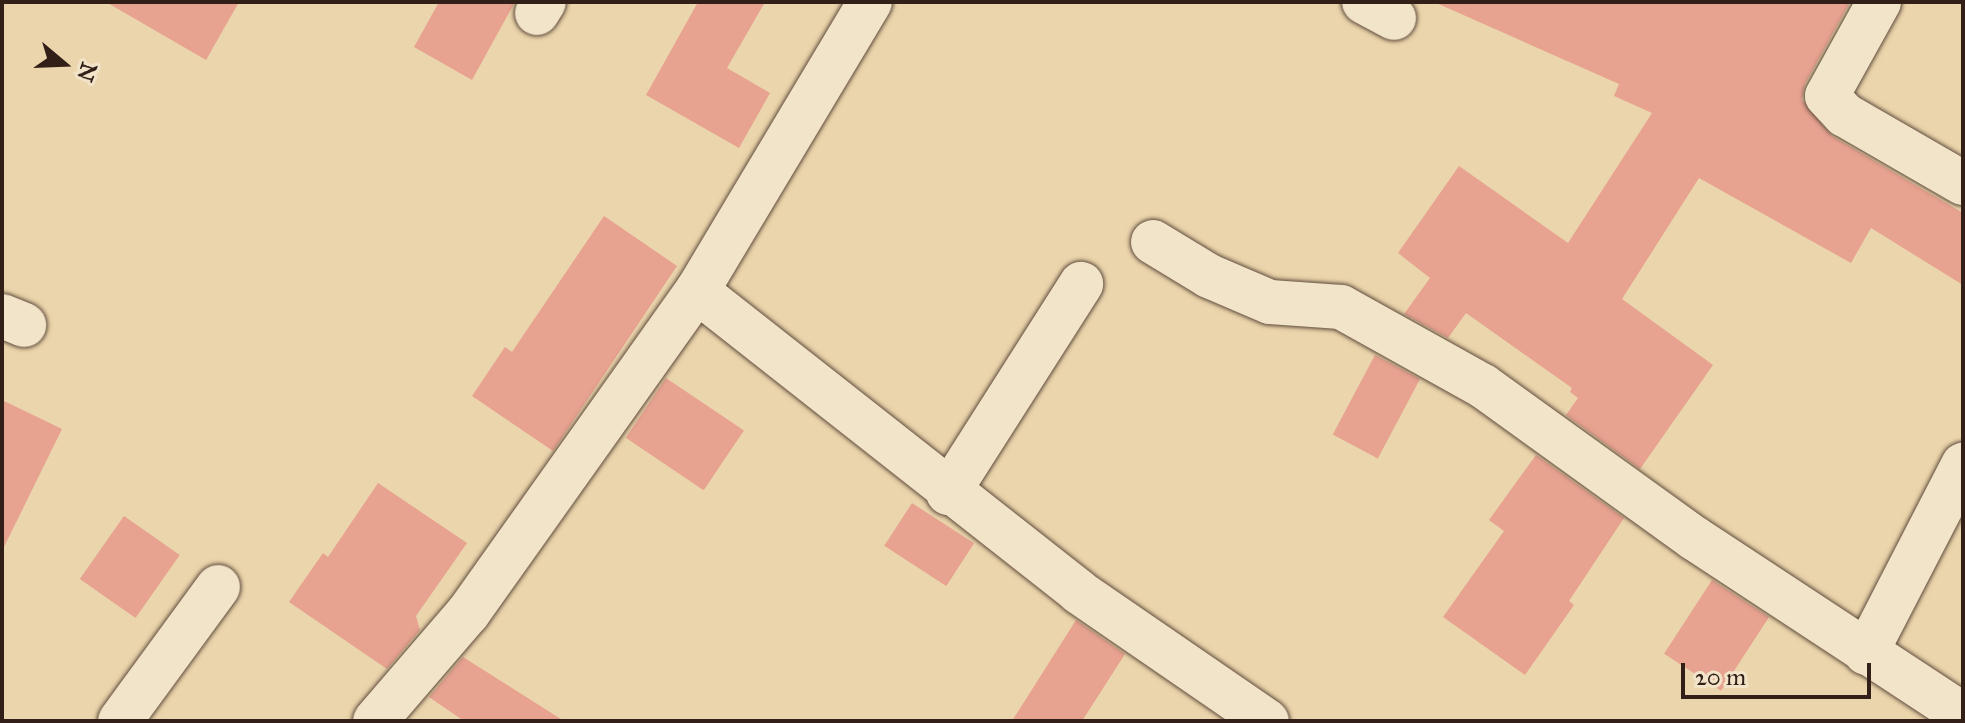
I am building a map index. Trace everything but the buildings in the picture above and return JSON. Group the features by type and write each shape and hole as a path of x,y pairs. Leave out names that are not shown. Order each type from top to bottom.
{"street":[{"path":"375,721 468,613 697,291 870,2"},
{"path":"1879,2 1827,96 1845,115 1963,183"},
{"path":"1153,242 1209,276 1270,302 1341,307 1483,386 1694,538 1963,715"},
{"path":"948,493 1081,284"},
{"path":"697,291 948,493 1079,592 1267,721"},
{"path":"1866,653 1963,465"},
{"path":"137,716 218,587"}]}
